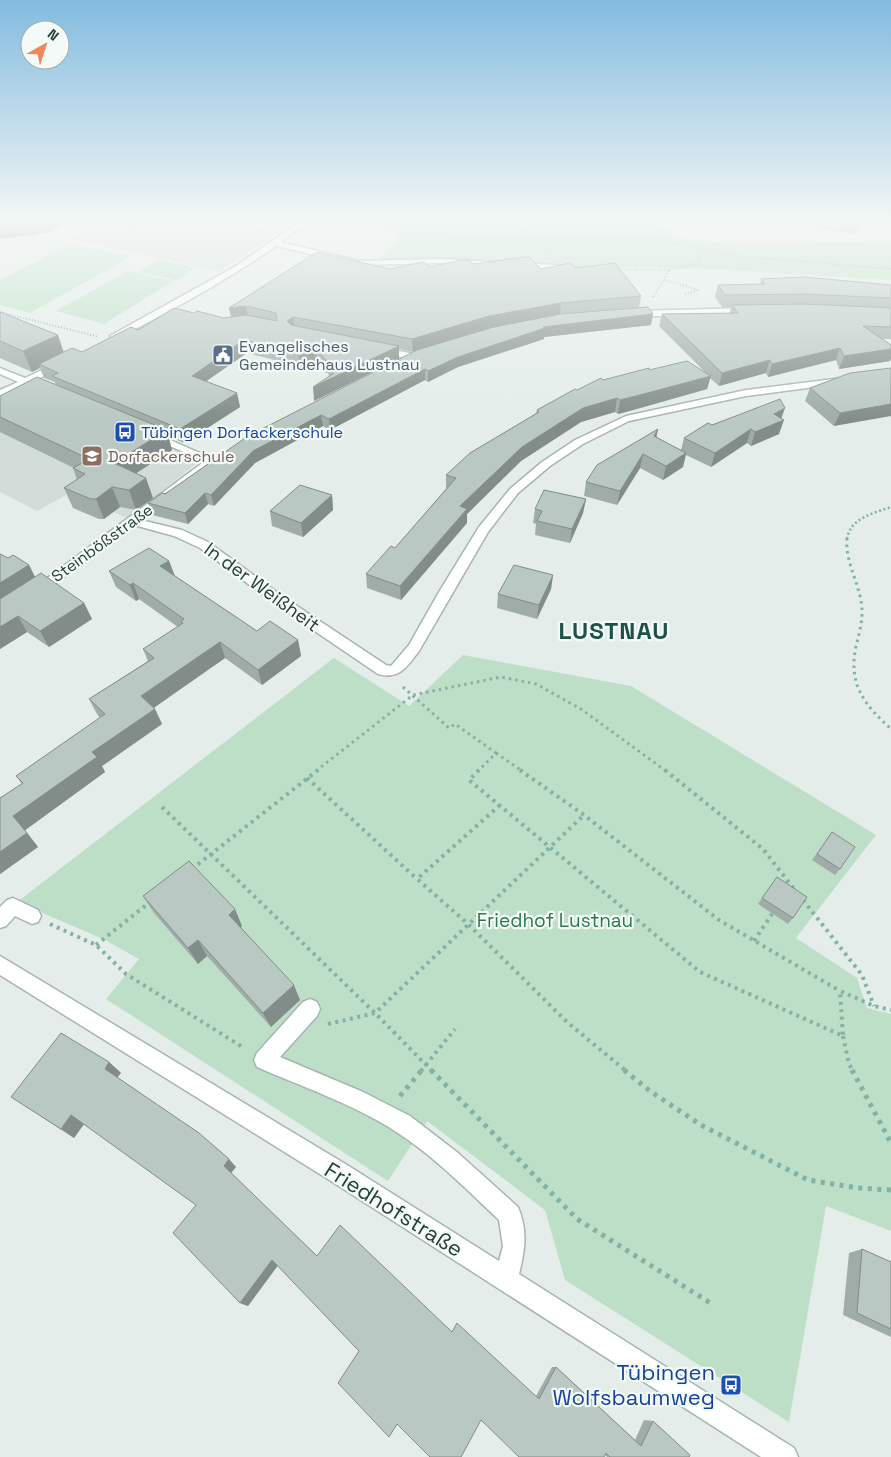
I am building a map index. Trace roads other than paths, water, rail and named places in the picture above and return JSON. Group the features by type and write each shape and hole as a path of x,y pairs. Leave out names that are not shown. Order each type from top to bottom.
{"street":[{"path":"108,340 165,310 203,287"},
{"path":"165,310 180,314"},
{"path":"624,315 687,311 762,311"},
{"path":"370,349 418,356 398,365"},
{"path":"0,394 67,361"},
{"path":"0,370 46,390"},
{"name":"In der Weißheit","path":"132,521 178,533 204,545 280,601 383,670 393,670 400,666 414,648 444,592 483,530 514,491 546,464 579,442 626,419 676,407 746,393 856,380"},
{"name":"Steinbößstraße","path":"29,596 216,459 139,430"},
{"path":"0,920 13,906 32,916"},
{"name":"Friedhofstraße","path":"0,965 339,1174 785,1457"},
{"path":"310,1009 264,1060 386,1114 418,1136 466,1175 510,1215 514,1246 506,1280"}],"place":[{"name":"Evangelisches Gemeindehaus Lustnau","path":"223,355"},
{"name":"Tübingen Dorfackerschule","path":"125,432"},
{"name":"Dorfackerschule","path":"92,456"},
{"name":"Tübingen Wolfsbaumweg","path":"731,1385"}],"district":[{"name":"LUSTNAU","path":"614,630"}],"park label":[{"name":"Friedhof Lustnau","path":"555,920"}]}
